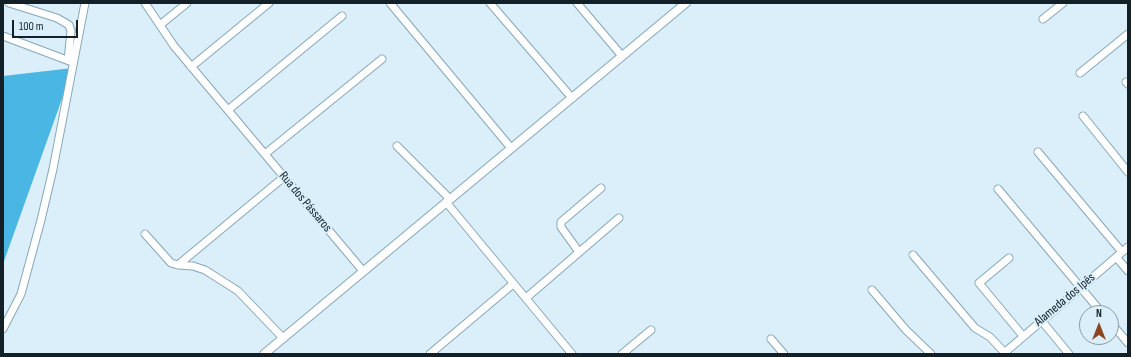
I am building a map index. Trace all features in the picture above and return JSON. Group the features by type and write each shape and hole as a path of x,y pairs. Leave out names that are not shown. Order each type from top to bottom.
{"main road":[{"path":"264,354 686,3"}],"street":[{"path":"9,3 57,18 69,25 71,31 71,61"},
{"path":"3,329 21,294 27,272 53,169 71,61 86,3"},
{"name":"Rua dos Pássaros","path":"145,3 191,67 363,271"},
{"path":"160,25 187,3"},
{"path":"191,67 269,3"},
{"path":"390,3 511,148"},
{"path":"490,3 572,98"},
{"path":"577,3 622,56"},
{"path":"1043,19 1063,3"},
{"path":"228,110 342,16"},
{"path":"1080,73 1128,34"},
{"path":"3,36 71,61"},
{"path":"265,154 382,59"},
{"path":"1082,116 1128,172"},
{"path":"397,146 448,201 513,284 572,354"},
{"path":"1038,152 1119,254 1128,271"},
{"path":"178,265 284,177"},
{"path":"579,252 560,224 601,188"},
{"path":"998,189 1095,305"},
{"path":"526,298 619,218"},
{"path":"145,234 171,263 193,266 205,270 238,291 283,338"},
{"name":"Alameda dos Ipês","path":"1004,353 1128,247"},
{"path":"913,256 975,328 990,337 1004,353"},
{"path":"1008,258 979,284 1023,336"},
{"path":"430,354 513,284"},
{"path":"872,290 906,330 931,354"},
{"path":"1041,320 1069,354"},
{"path":"622,354 651,330"},
{"path":"1119,332 1128,343"},
{"path":"771,339 784,354"}],"shaded area":[{"path":"73,68 3,264 3,76"}]}
